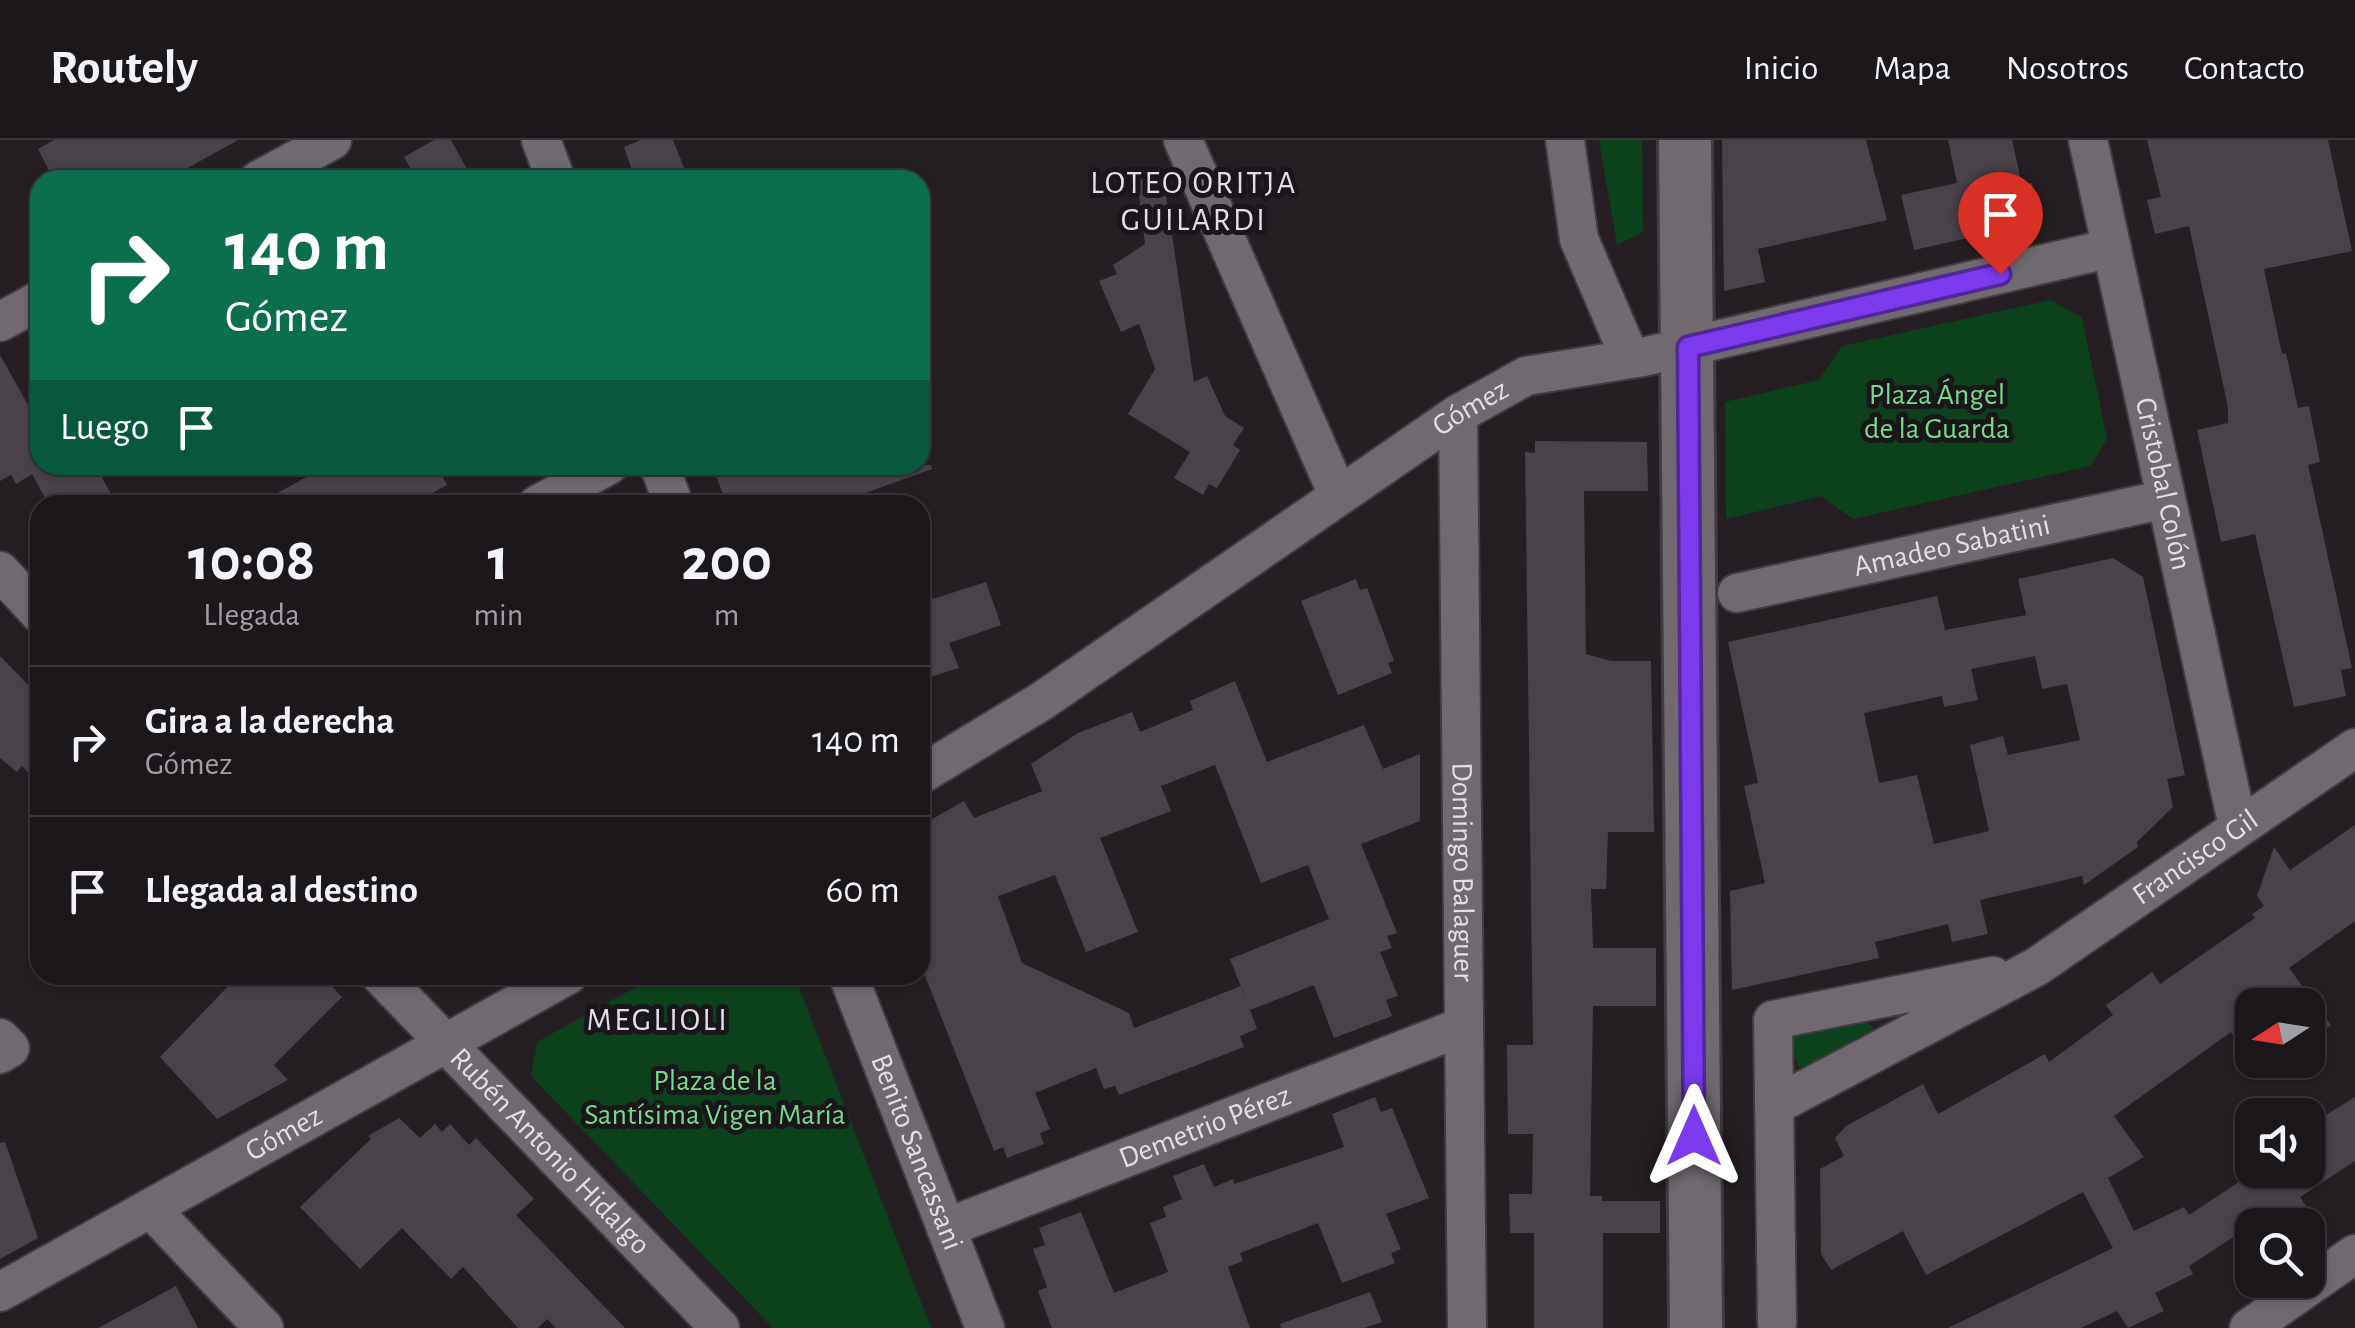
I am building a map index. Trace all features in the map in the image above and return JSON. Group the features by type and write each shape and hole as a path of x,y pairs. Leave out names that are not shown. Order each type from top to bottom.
{"street":[{"path":"278,170 332,140"},
{"path":"541,140 552,170"},
{"path":"1183,140 1338,495"},
{"path":"1564,140 1579,239 1630,358"},
{"path":"1686,140 1696,1328"},
{"name":"Cristobal Colón","path":"2088,140 2238,828"},
{"name":"Gómez","path":"930,769 1058,690 1458,414 1526,376 1688,347 2112,248"},
{"path":"0,322 30,306"},
{"name":"Domingo Balaguer","path":"1458,414 1467,1328"},
{"path":"555,495 591,475"},
{"name":"Amadeo Sabatini","path":"1737,593 2166,498"},
{"path":"0,572 30,604"},
{"name":"Francisco Gil","path":"2036,967 1774,1020 1774,1106 2036,967 2355,748"},
{"name":"Rubén Antonio Hidalgo","path":"389,985 720,1328"},
{"name":"Gómez","path":"0,1292 550,985"},
{"name":"Benito Sancassani","path":"852,985 985,1328"},
{"name":"Demetrio Pérez","path":"946,1228 1464,1026"},
{"path":"1774,1106 1776,1323"},
{"path":"150,1208 264,1328"},
{"path":"2249,1328 2355,1254"}],"green space":[{"path":"1599,140 1642,140 1643,232 1617,245"},
{"name":"Plaza Ángel de la Guarda","path":"2051,300 2082,318 2107,439 2090,466 1853,519 1821,496 1726,519 1725,402 1819,380 1842,346"},
{"name":"Plaza de la Santísima Vigen María","path":"640,985 798,985 931,1328 773,1328 531,1076 537,1042"},
{"path":"1862,1020 1874,1027 1871,1037 1808,1068 1799,1067 1792,1049 1794,1037"}],"building":[{"path":"54,140 238,140 184,170 49,170 38,149"},
{"path":"434,140 451,140 468,170 411,170 404,157"},
{"path":"641,140 673,140 685,170 632,170 624,147"},
{"path":"1722,140 1866,140 1887,220 1758,249 1765,282 1724,291"},
{"path":"1948,140 2012,140 2022,185 2032,183 2040,222 1914,250 1901,195 1957,183"},
{"path":"2147,140 2328,140 2352,251 2264,269 2282,354 2286,353 2298,408 2309,406 2320,462 2308,465 2352,668 2341,670 2346,696 2294,707 2255,534 2221,542 2197,430 2228,423 2228,407 2189,226 2155,234 2147,200 2161,197"},
{"path":"1163,175 1194,382 1207,376 1225,416 1244,428 1233,445 1240,450 1217,488 1209,484 1203,495 1174,478 1190,452 1128,414 1155,369 1139,324 1121,332 1099,281 1117,274 1113,265 1145,244 1137,178"},
{"path":"0,355 30,408 30,475 16,484 11,475 0,481"},
{"path":"1535,441 1647,442 1648,491 1584,491 1586,654 1611,661 1651,661 1654,832 1608,832 1606,889 1591,889 1593,948 1656,948 1656,1006 1593,1006 1590,1196 1602,1196 1602,1201 1660,1201 1660,1233 1603,1233 1603,1328 1534,1328 1534,1233 1510,1233 1509,1194 1532,1194 1533,1134 1508,1134 1507,1045 1533,1045 1525,452 1535,453"},
{"path":"33,475 100,475 112,495 44,495"},
{"path":"310,475 442,475 447,485 429,495 274,495"},
{"path":"716,475 915,475 860,495 723,495"},
{"path":"2113,558 2143,577 2185,775 2167,779 2173,807 2137,842 2138,847 2084,885 2082,876 1980,900 1988,934 1952,942 1948,924 1875,942 1879,958 1732,990 1730,891 1765,883 1744,786 1758,783 1728,642 1937,596 1945,630 2026,615 2018,579","holes":["2035,656 2042,689 2067,684 2080,740 2008,755 2003,736 1970,745 1989,831 1934,844 1917,775 1879,783 1864,713 1942,696 1944,707 1978,700 1971,669"]},
{"path":"1356,579 1360,590 1367,588 1394,661 1388,663 1392,673 1338,695 1301,601"},
{"path":"986,582 1001,625 949,643 959,668 930,677 930,593 933,599"},
{"path":"0,656 30,687 30,774 22,766 17,772 0,758"},
{"path":"1235,681 1267,762 1364,725 1383,769 1420,754 1420,821 1361,844 1397,933 1387,936 1392,948 1380,952 1398,996 1386,1000 1392,1016 1334,1038 1314,985 1250,1010 1257,1029 1240,1036 1244,1047 1119,1095 1115,1086 1104,1089 1096,1068 1035,1093 1050,1129 1040,1133 1044,1144 1007,1158 1003,1147 994,1151 929,985 930,820 964,801 974,818 1042,791 1031,764 1078,733 1132,712 1140,732 1193,710 1190,701","holes":["1215,765 1261,883 1308,865 1329,919 1230,959 1241,986 1134,1028 1129,1013 1022,963 998,896 1055,875 1086,952 1138,932 1100,838 1171,811 1161,786"]},
{"path":"2355,825 2355,921 2289,968 2304,988 2235,988 2235,1038 2231,1032 2114,1116 2144,1157 2108,1178 2134,1231 2184,1207 2189,1215 2235,1185 2235,1188 2314,1188 2300,1197 2307,1208 2235,1208 2235,1236 2189,1266 2193,1274 2155,1293 2164,1311 2128,1328 2117,1311 2081,1328 1948,1328 2113,1248 2083,1192 1926,1275 1903,1231 1831,1270 1821,1254 1820,1169 1844,1156 1835,1138 1846,1126 1923,1084 1938,1114 2045,1054 2049,1062 2113,1015 2106,1005 2152,972 2160,984 2255,918 2252,914 2264,906 2257,896 2274,847 2290,870"},
{"path":"229,985 331,985 342,997 274,1065 288,1080 217,1119 160,1057"},
{"path":"1375,1097 1381,1112 1392,1108 1429,1198 1386,1214 1401,1249 1391,1253 1395,1263 1342,1283 1318,1223 1240,1253 1243,1261 1228,1267 1250,1328 1052,1328 1038,1291 1047,1287 1033,1249 1045,1245 1039,1228 1081,1212 1114,1293 1168,1272 1150,1223 1166,1217 1163,1207 1182,1199 1173,1176 1204,1164 1214,1187 1233,1179 1234,1184 1344,1147 1332,1114"},
{"path":"2355,1097 2355,1161 2325,1181 2325,1116"},
{"path":"399,1118 420,1138 435,1124 442,1132 450,1124 469,1145 476,1138 534,1199 516,1215 625,1328 556,1328 547,1319 538,1328 518,1328 463,1267 451,1279 402,1228 360,1269 300,1207 371,1139 368,1136"},
{"path":"5,1142 38,1238 0,1259 0,1143"},
{"path":"176,1286 198,1328 98,1328"},
{"path":"1370,1292 1382,1322 1364,1328 1281,1328 1280,1324"}],"district":[{"name":"LOTEO ORITJA GUILARDI","path":"1194,202"},
{"name":"MEGLIOLI","path":"658,1020"}],"route":[{"path":"1694,1136 1688,347 2000,274"}]}
